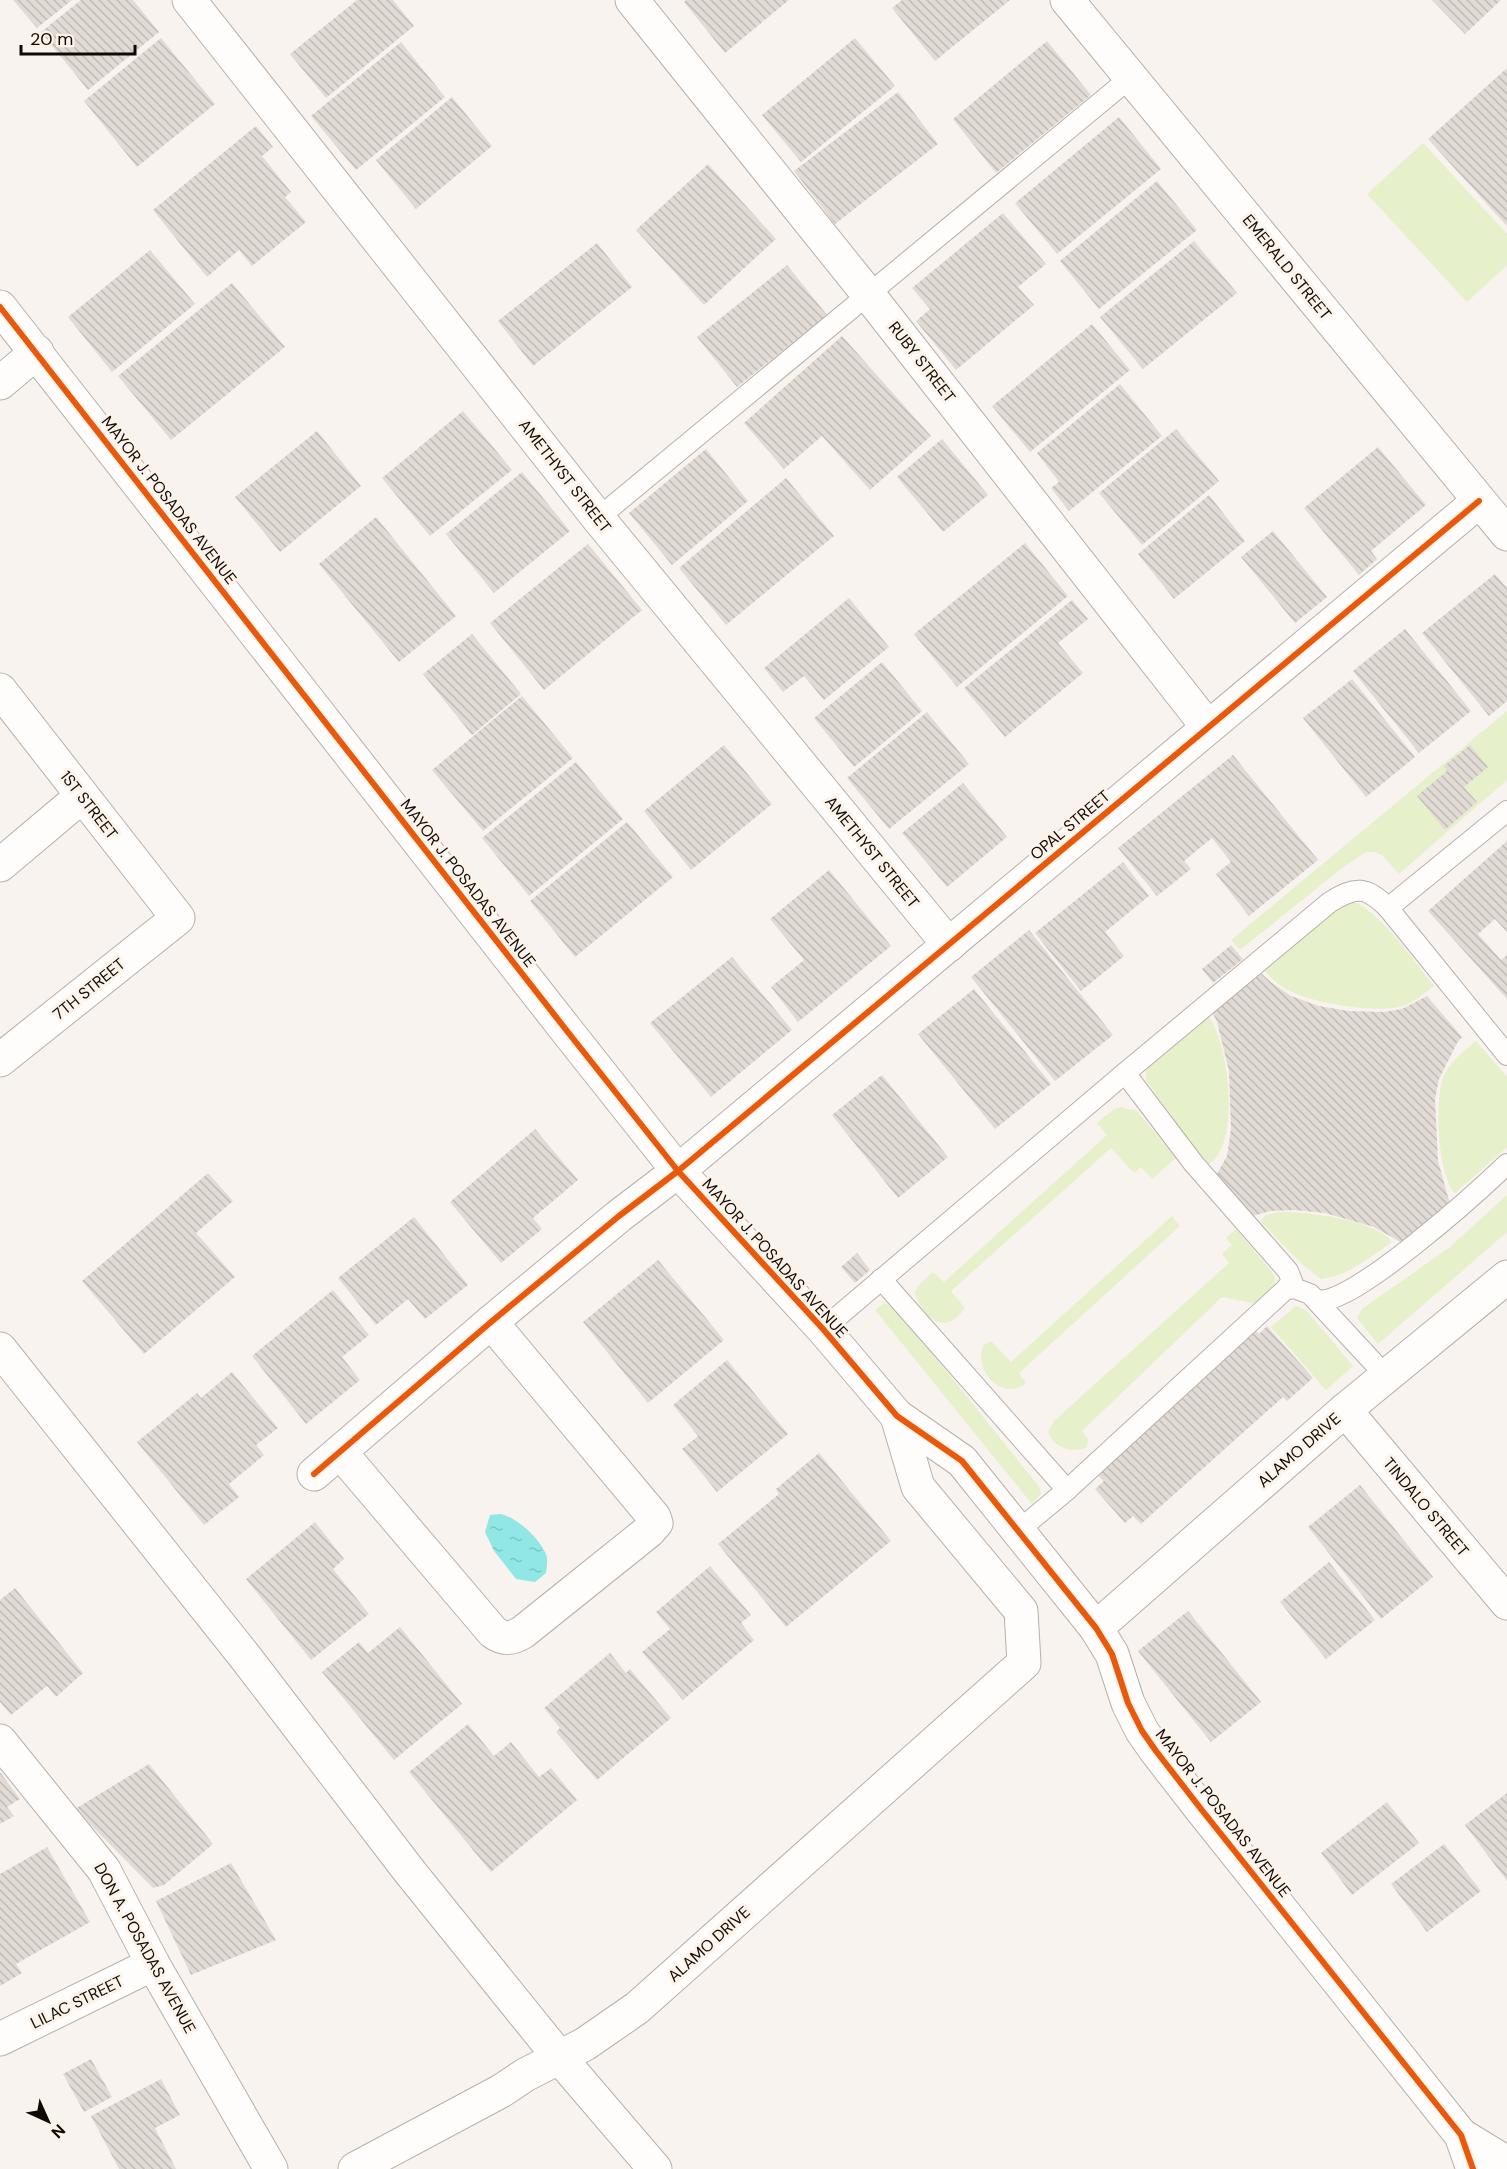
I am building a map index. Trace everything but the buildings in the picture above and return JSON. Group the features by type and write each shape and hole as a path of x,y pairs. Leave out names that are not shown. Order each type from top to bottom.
{"street":[{"name":"AMETHYST STREET","path":"189,0 598,519 949,945"},
{"name":"RUBY STREET","path":"632,0 868,294 1207,726"},
{"name":"EMERALD STREET","path":"1067,0 1507,534"},
{"name":"MAYOR J. POSADAS AVENUE","path":"0,307 678,1171 823,1329 897,1416 962,1461 1019,1530 1096,1628 1112,1654 1128,1703 1156,1751 1461,2134 1507,2163"},
{"path":"0,382 37,352"},
{"name":"OPAL STREET","path":"314,1474 491,1322 619,1216 678,1171 1207,726 1479,501"},
{"name":"1ST STREET","path":"0,690 178,918"},
{"path":"0,865 82,796"},
{"name":"7TH STREET","path":"0,1060 178,918"},
{"name":"ALAMO DRIVE","path":"1096,1628 1345,1410 1507,1277"},
{"path":"341,1453 493,1632 507,1639 523,1632 649,1531 656,1523 651,1514 491,1322"},
{"path":"0,1349 246,1658 410,1872 560,2058 654,2169"},
{"name":"TINDALO STREET","path":"1345,1410 1507,1603"},
{"name":"MAYOR J. POSADAS AVENUE","path":"897,1416 918,1487 1021,1611 1024,1663"},
{"name":"ALAMO DRIVE","path":"355,2169 501,2091 525,2075 560,2058 613,2027 1024,1663"},
{"name":"DON A. POSADAS AVENUE","path":"0,1741 104,1870 153,1964 271,2169"},
{"name":"LILAC STREET","path":"0,2039 153,1964"},
{"name":"MAYOR J. POSADAS AVENUE","path":"1461,2134 1473,2169"}],"lane":[{"path":"598,519 1130,78"},
{"path":"1388,908 1507,811"},
{"path":"823,1329 1330,902 1353,890 1362,890 1388,908 1507,1055"},
{"path":"1019,1530 1067,1490 1292,1281 1288,1271 1194,1164 1125,1073"},
{"path":"1317,1300 1326,1301 1372,1276 1449,1218 1507,1164"},
{"path":"881,1280 1067,1490"},
{"path":"1286,1289 1303,1290 1317,1300 1386,1376"}],"green space":[{"path":"1423,143 1507,234 1507,265 1467,302 1367,194"},
{"path":"1507,711 1507,780 1399,874 1382,855 1366,852 1342,868 1240,950 1231,940"},
{"path":"1346,901 1369,911 1381,922 1434,986 1403,1006 1363,1008 1302,996 1280,985 1263,969"},
{"path":"1208,1016 1222,1047 1228,1092 1225,1136 1219,1153 1209,1164 1196,1150 1146,1080 1146,1072 1152,1063"},
{"path":"1476,1041 1507,1077 1507,1147 1455,1193 1444,1170 1441,1153 1438,1118 1441,1086 1450,1065"},
{"path":"1121,1107 1137,1111 1176,1158 1152,1179 1141,1167 1134,1173 1111,1148 951,1291 964,1307 956,1318 942,1323 935,1321 924,1312 915,1292 918,1286 933,1272 944,1282 1107,1135 1097,1123 1114,1109"},
{"path":"1507,1195 1507,1232 1378,1344 1357,1318 1362,1309 1450,1247"},
{"path":"1279,1212 1322,1215 1356,1222 1383,1234 1392,1242 1350,1270 1321,1279 1302,1264 1260,1221 1266,1215"},
{"path":"1172,1216 1180,1226 1019,1373 1026,1383 1017,1388 1008,1389 992,1380 982,1364 981,1354 984,1345 991,1341 1011,1362"},
{"path":"1236,1229 1272,1272 1275,1277 1274,1289 1257,1304 1222,1297 1082,1431 1088,1439 1087,1447 1070,1450 1054,1442 1048,1432 1054,1421 1229,1263 1222,1254 1232,1245 1226,1238"},
{"path":"884,1303 896,1308 1040,1488 1041,1494 1032,1504 875,1310"},
{"path":"1296,1306 1306,1310 1353,1366 1326,1390 1271,1327"}],"water":[{"path":"490,1515 508,1516 527,1530 546,1554 546,1573 535,1582 516,1579 494,1551 485,1532"}],"cycle path":[{"path":"0,307 678,1171 823,1329 897,1416 962,1461 1096,1628 1112,1654 1128,1703 1142,1731 1201,1809 1461,2135 1473,2169"},
{"path":"314,1474 491,1322 619,1216 678,1171 1479,501"}]}
